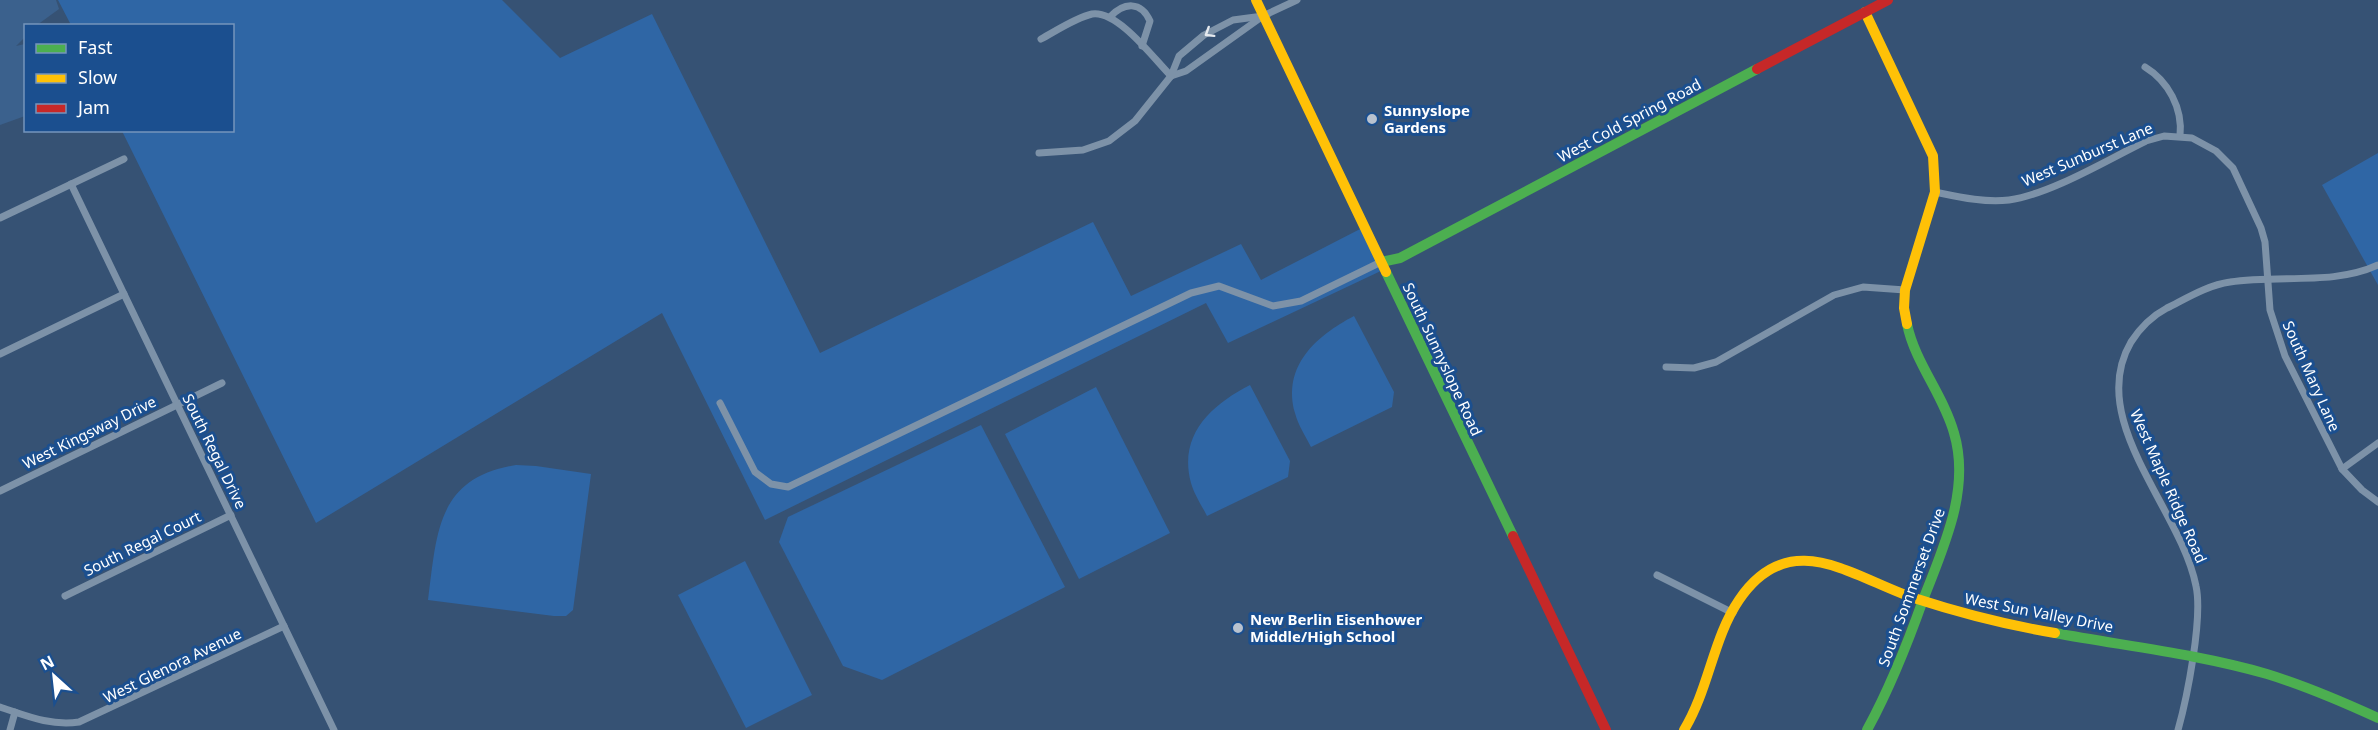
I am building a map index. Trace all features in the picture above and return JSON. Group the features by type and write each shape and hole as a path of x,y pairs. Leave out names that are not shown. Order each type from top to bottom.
{"street":[{"name":"South Sunnyslope Road","path":"1256,0 1606,730"},
{"path":"1171,76 1186,71 1263,16 1297,0"},
{"name":"West Cold Spring Road","path":"1381,262 1410,252 1888,0"},
{"path":"1110,17 1118,9 1128,5 1137,6 1146,13 1150,21 1142,46"},
{"name":"South Sommerset Drive","path":"1865,12 1933,156 1935,192 1905,290 1904,308 1907,332 1955,434 1960,470 1953,521 1892,684 1868,730"},
{"path":"1041,39 1093,14 1110,17 1171,76"},
{"path":"1039,153 1083,150 1109,141 1134,122 1171,76 1179,56 1204,36 1233,20 1263,16"},
{"path":"2145,67 2160,77 2172,97 2180,114 2180,136"},
{"name":"West Sunburst Lane","path":"1935,192 1989,201 2021,198 2043,191 2146,141 2164,136 2180,136"},
{"name":"South Mary Lane","path":"2180,136 2211,147 2233,168 2261,228 2270,310 2276,333 2342,469 2362,490 2378,502"},
{"path":"0,218 124,159"},
{"name":"South Regal Drive","path":"71,184 334,730"},
{"path":"720,403 755,472 771,484 788,487 1191,293 1219,286 1274,306 1301,301 1381,262"},
{"name":"West Maple Ridge Road","path":"2178,730 2198,614 2196,587 2187,558 2124,426 2118,399 2120,370 2135,336 2151,318 2216,285 2268,279 2347,275 2378,265"},
{"path":"1666,367 1694,368 1716,362 1834,294 1863,287 1905,290"},
{"path":"0,354 124,294"},
{"name":"West Kingsway Drive","path":"0,491 222,383"},
{"path":"2342,469 2378,443"},
{"name":"South Regal Court","path":"65,596 231,516"},
{"name":"West Sun Valley Drive","path":"1684,730 1697,708 1733,613 1743,594 1759,577 1774,568 1800,560 1825,561 1838,565 1923,601 1985,619 2239,665 2294,680 2333,695 2378,718"},
{"path":"1657,575 1733,613"},
{"name":"West Glenora Avenue","path":"0,707 58,724 79,722 284,626"},
{"path":"10,730 15,712"}],"shaded area":[{"path":"0,0 56,0 59,9 38,24 24,24 24,38 16,46 24,44 24,116 0,125"},
{"path":"58,0 502,0 560,58 652,14 820,353 1093,222 1131,296 1241,244 1261,280 1364,227 1385,269 1228,343 1206,303 765,520 662,313 316,523 122,132 234,132 234,24 70,24"},
{"path":"2378,153 2378,285 2322,185"},
{"path":"1354,316 1394,392 1392,407 1311,447 1296,417 1292,396 1293,381 1305,354 1315,343"},
{"path":"1250,385 1290,461 1288,477 1207,516 1191,483 1188,466 1189,450 1194,436 1211,412 1222,402"},
{"path":"1096,387 1170,533 1079,579 1005,434"},
{"path":"981,425 1065,587 882,680 843,666 779,542 788,517"},
{"path":"516,465 591,474 573,610 566,616 554,616 428,600 439,531 445,512 455,496 470,482 490,472"},
{"path":"745,561 812,695 746,728 678,595"}],"traffic: fast":[{"path":"1381,262 1400,258 1757,69"},
{"path":"1386,272 1513,536"},
{"path":"1867,730 1898,666 1939,560 1957,497 1958,454 1954,433 1943,405 1916,352 1907,324"},
{"path":"2055,633 2241,667 2310,689 2378,718"}],"traffic: slow":[{"path":"1256,0 1386,272"},
{"path":"1865,12 1933,156 1935,192 1905,290 1904,308 1907,324"},
{"path":"1684,730 1699,698 1730,615 1739,600 1759,578 1779,565 1800,561 1822,563 1914,598 1966,614 2055,633"}],"traffic: jam":[{"path":"1757,69 1888,0"},
{"path":"1513,536 1606,730"}],"place":[{"name":"Sunnyslope Gardens","path":"1372,119"},
{"name":"New Berlin Eisenhower Middle/High School","path":"1238,628"}]}
